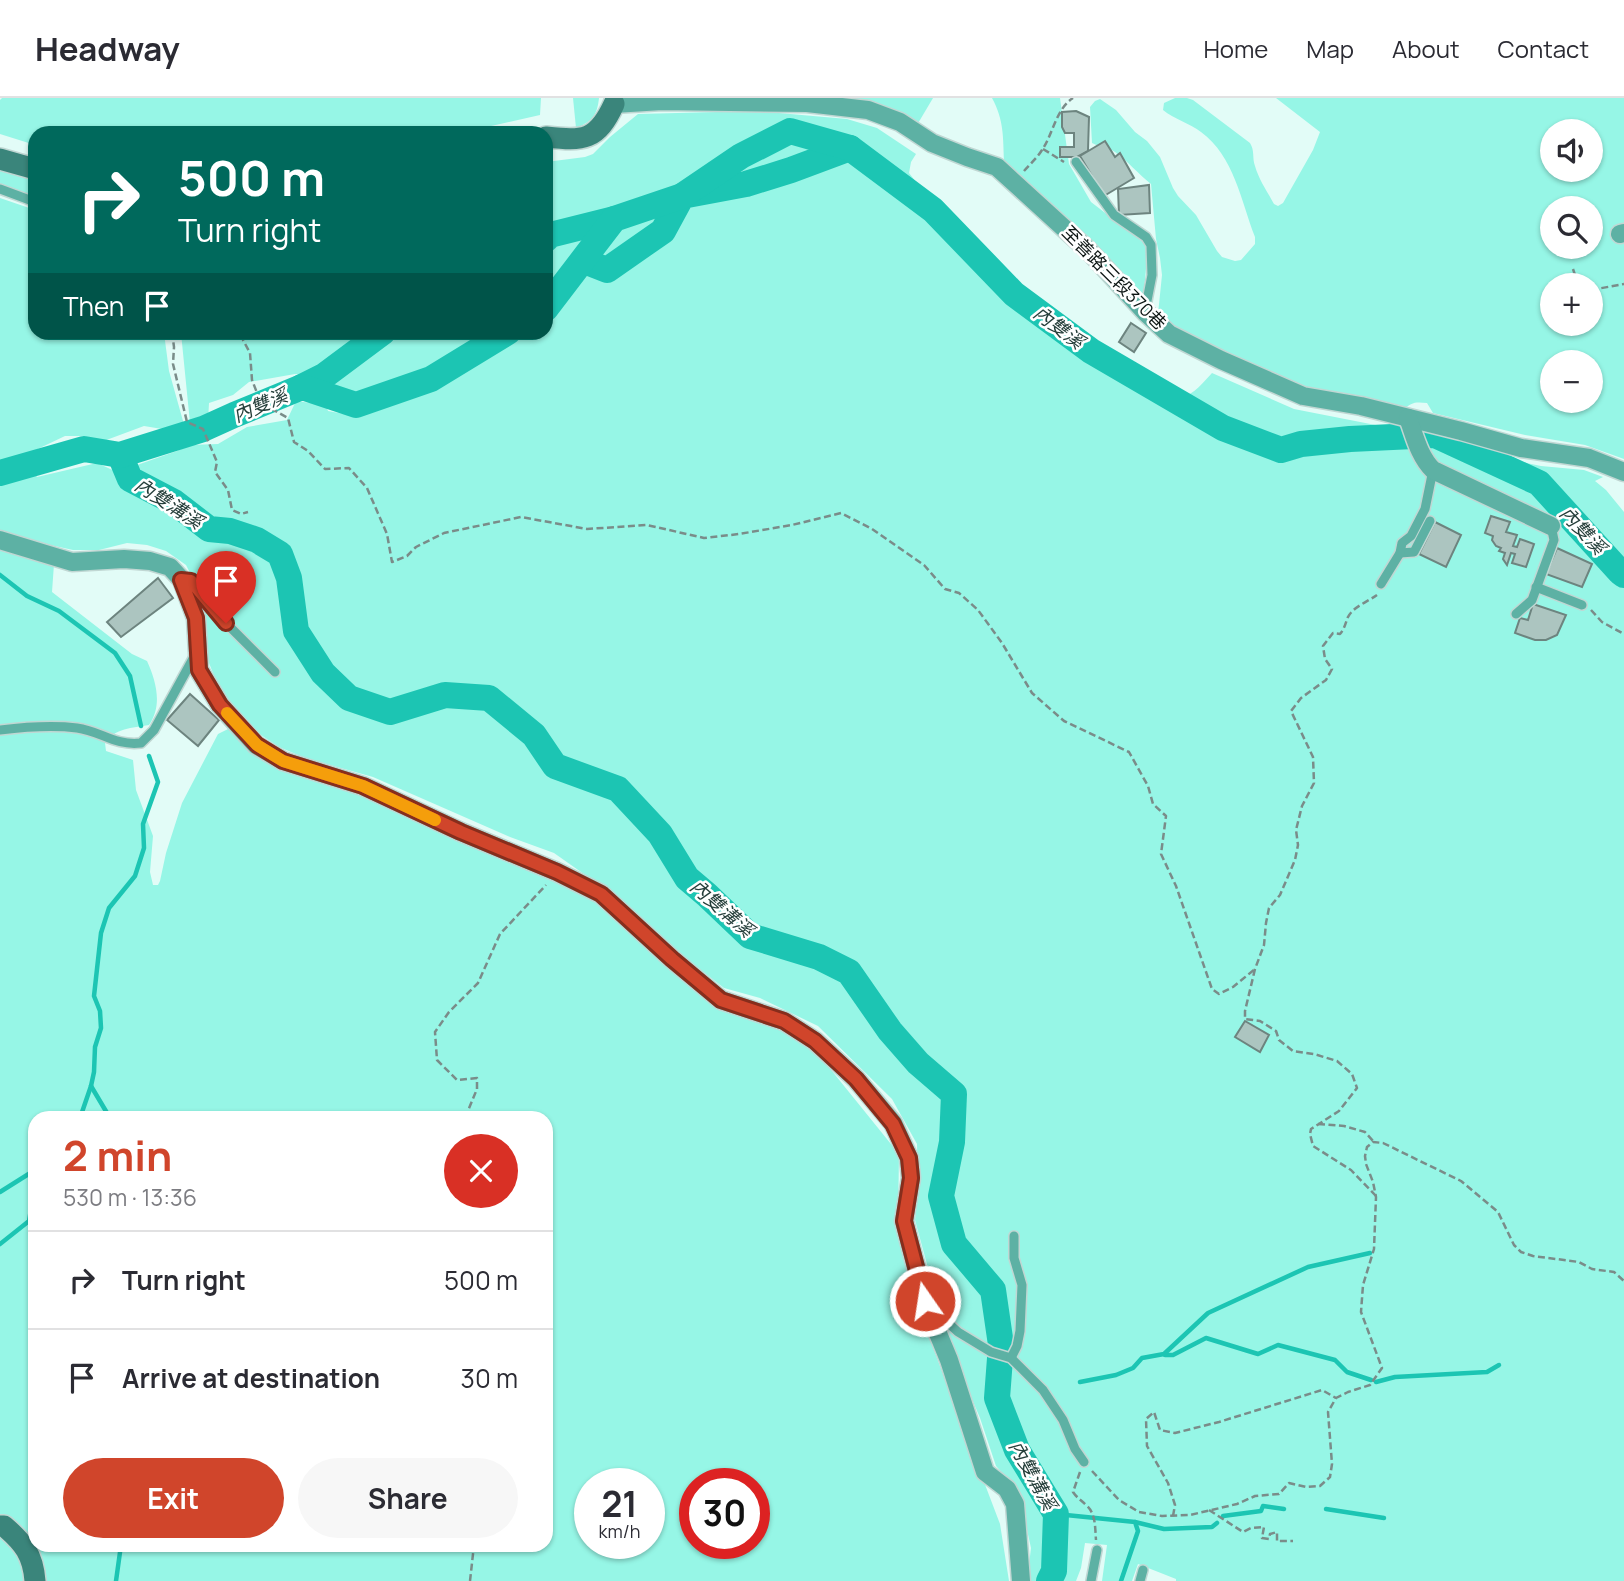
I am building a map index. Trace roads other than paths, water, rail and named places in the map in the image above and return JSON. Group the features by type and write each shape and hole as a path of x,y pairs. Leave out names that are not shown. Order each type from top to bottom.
{"street":[{"path":"553,138 585,138 606,121 614,101"},
{"name":"至善路三段370巷","path":"614,101 807,103 868,110 901,122 932,143 997,167 1089,251 1169,334 1222,360 1303,396 1361,406 1521,448 1589,458 1624,472"},
{"path":"0,159 28,167"},
{"path":"1408,418 1420,453 1433,471 1551,526"},
{"path":"0,540 72,562 124,559 150,561 170,568 181,580 196,618 199,670 220,705 257,745 283,761 363,786 601,894 721,1000 784,1021 815,1041 856,1079 893,1124 909,1158 911,1178 904,1221 925,1301 949,1360 985,1472 1007,1489 1015,1504 1021,1581"},
{"path":"0,1526 4,1526 20,1539 28,1552"},
{"path":"28,1552 35,1581"}],"lane":[{"path":"1076,162 1114,215 1146,237 1151,245 1152,275 1145,312"},
{"path":"0,189 28,199"},
{"path":"1381,584 1400,553 1402,543 1411,536 1424,509 1433,471"},
{"path":"1400,553 1415,552 1430,521"},
{"path":"1516,614 1532,600 1554,540 1551,526"},
{"path":"181,580 191,581 226,623 275,672"},
{"path":"1536,587 1582,604"},
{"path":"0,730 25,727 79,728 127,745 141,743 154,730 198,650"},
{"path":"1011,1358 1020,1331 1022,1284 1014,1258 1014,1236"},
{"path":"925,1301 958,1332 991,1352 1011,1358 1044,1390 1084,1462"},
{"path":"1091,1581 1097,1550"},
{"path":"1139,1581 1143,1570"}],"waterway":[{"name":"內雙溪","path":"553,299 614,219 682,196 741,156 790,131 850,148 933,210 1014,294 1091,351 1223,428 1281,450 1301,444 1350,439 1435,435 1539,483 1624,575"},
{"path":"584,261 607,270 663,231 682,196 746,184 850,148"},
{"path":"553,234 614,219"},
{"path":"302,387 324,376 372,340"},
{"name":"內雙溪","path":"0,473 84,449 120,455 203,429 302,387 356,405 431,379 495,340"},
{"name":"內雙溝溪","path":"120,455 130,479 174,502 209,529 230,531 257,540 280,554 289,578 296,631 323,673 349,698 390,712 445,695 489,698 534,735 555,766 618,789 660,834 687,878 750,936 819,957 849,972 890,1031 918,1063 954,1094 952,1142 941,1196 954,1244 993,1290 1001,1345 997,1398 1017,1450 1056,1514 1054,1571 1049,1581"},
{"path":"0,575 27,596 59,611 115,653 130,676 141,726"},
{"path":"82,1111 91,1086 95,1047 101,1028 100,1011 94,996 101,933 109,908 135,876 144,848 143,824 158,782 149,756"},
{"path":"91,1086 106,1111"},
{"path":"0,1192 28,1174"},
{"path":"0,1244 28,1222"},
{"path":"1080,1382 1116,1375 1133,1368 1142,1358 1164,1354 1208,1313 1308,1267 1370,1253"},
{"path":"1165,1355 1173,1355 1206,1338 1258,1354 1278,1345 1335,1360 1347,1372 1371,1380"},
{"name":"內雙溝溪","path":"1001,1345 1008,1348"},
{"path":"1376,1382 1395,1377 1487,1372 1499,1365"},
{"path":"1223,1516 1261,1511 1263,1506 1284,1509"},
{"path":"1326,1509 1384,1518"},
{"path":"1056,1514 1135,1522 1138,1531 1121,1581"},
{"path":"1135,1522 1164,1529 1212,1527 1217,1523"},
{"path":"116,1581 120,1552"}]}
